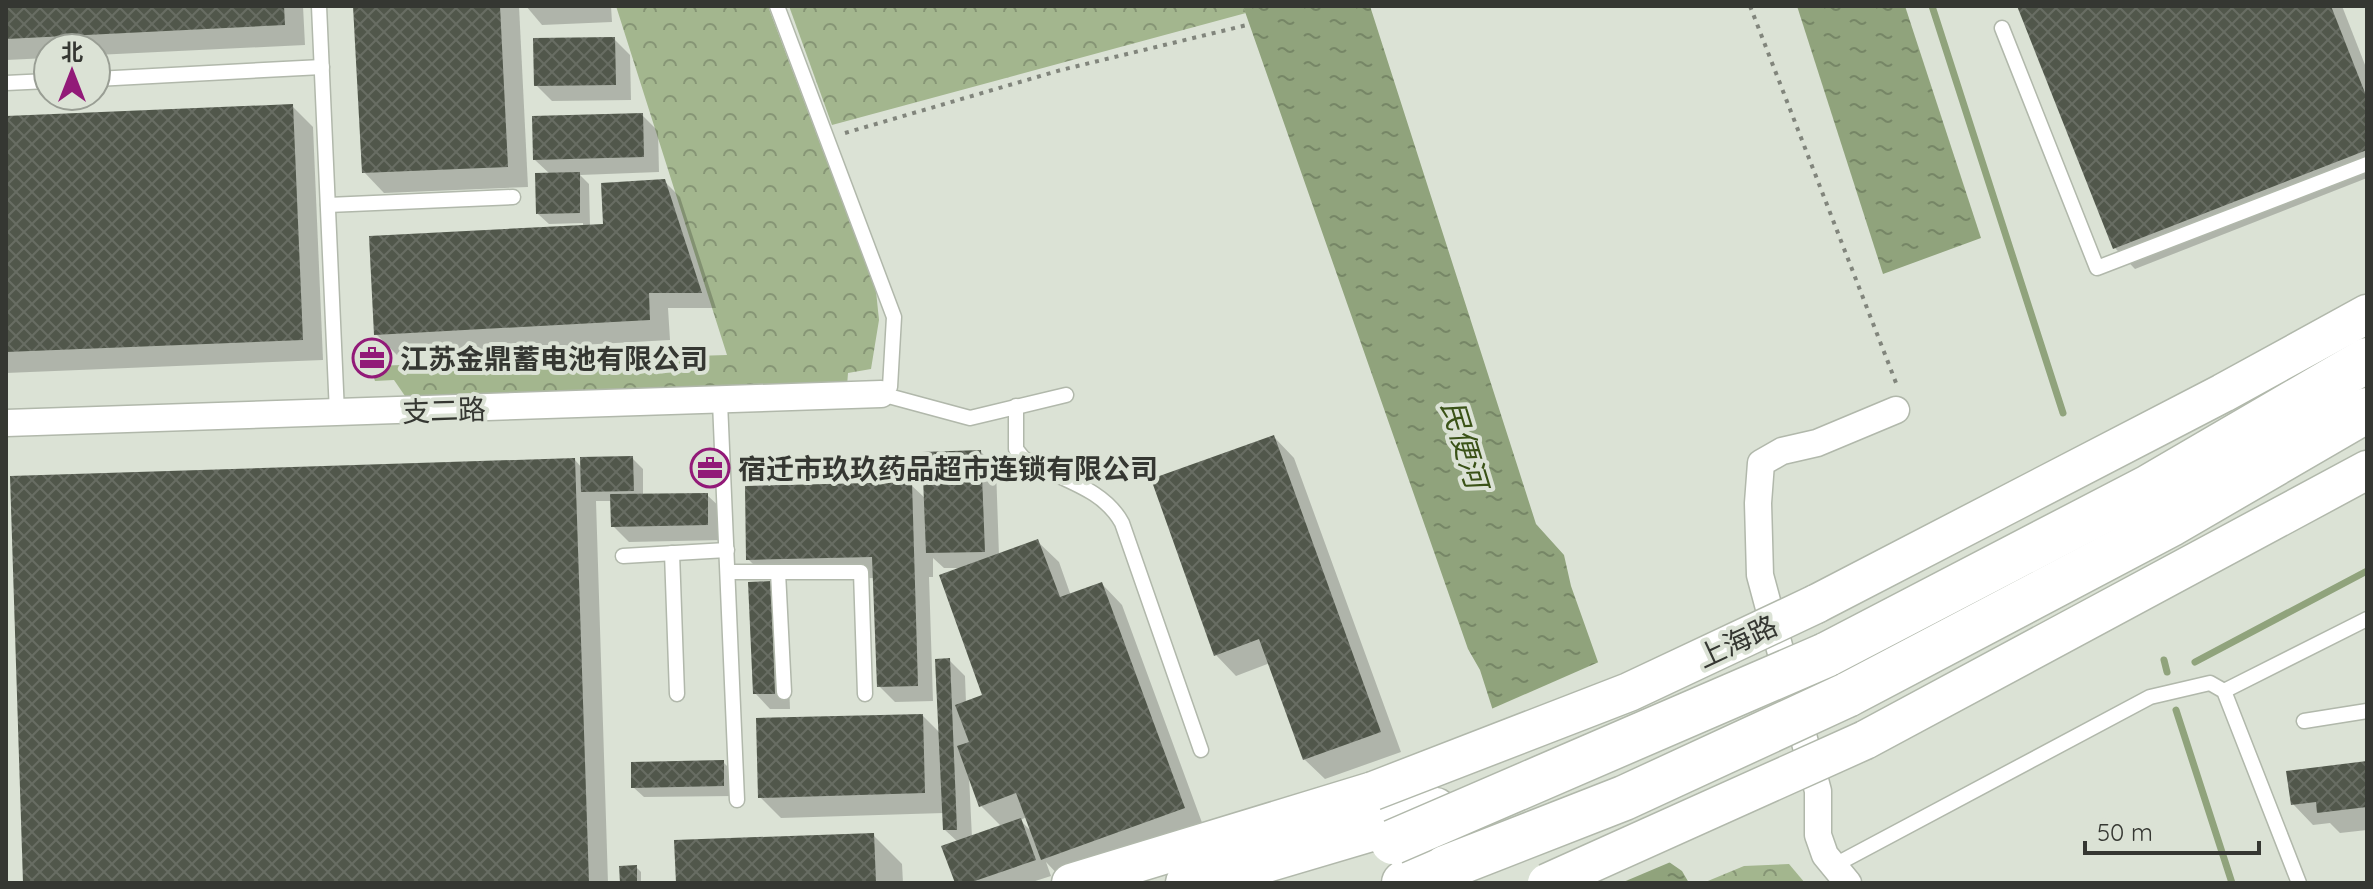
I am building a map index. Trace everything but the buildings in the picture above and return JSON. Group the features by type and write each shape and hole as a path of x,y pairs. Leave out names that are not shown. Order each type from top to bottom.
{"highway":[{"name":"上海路","path":"1277,883 1389,835 1554,774 1826,655 2149,487 2367,360"},
{"name":"上海路","path":"1389,835 1445,868 1624,798 1847,695 2171,524 2367,410"},
{"path":"1188,883 1389,835"}],"main road":[{"name":"上海路","path":"1071,883 1389,835 1629,692 1816,604 2223,393 2367,314"},
{"path":"1547,883 1865,740 2367,470"}],"street":[{"name":"支二路","path":"6,423 720,402 881,394"},
{"path":"1840,874 1818,835 1818,791 1760,575 1758,503 1761,463 1782,451 1817,443 1896,410"}],"lane":[{"path":"319,6 337,413"},
{"path":"777,6 894,317 890,387 881,394"},
{"path":"2002,28 2097,268 2367,164"},
{"path":"112,78 322,67"},
{"path":"6,83 32,82"},
{"path":"328,205 513,197"},
{"path":"881,394 970,418 1066,395"},
{"path":"720,402 737,800"},
{"path":"1016,406 1016,449 1023,458 1087,489 1116,511 1201,750"},
{"path":"623,556 727,550"},
{"path":"672,553 677,694"},
{"path":"728,572 861,572 865,694"},
{"path":"778,572 784,692"},
{"path":"2224,691 2367,619"},
{"path":"1840,874 2150,697 2210,683 2224,691 2299,883"},
{"path":"2304,721 2367,711"}],"path":[{"path":"1750,6 1899,391 1896,410"},
{"path":"827,138 1061,70 1247,25"}],"green space":[{"path":"616,6 768,6 876,291 879,320 871,369 848,373 847,386 405,396 394,380 375,381 370,366 727,355"},
{"path":"789,6 1243,6 1246,13 832,125"},
{"path":"1789,864 1805,883 1703,883 1744,866"}],"water":[{"name":"民便河","path":"1243,6 1370,6 1536,524 1564,555 1571,586 1669,862 1682,871 1689,883 1548,883 1480,670 1468,649"},
{"path":"1797,6 1905,6 1981,238 1883,274"}],"pier":[{"path":"1601,661 1673,861 1621,883 1544,883 1489,710"}],"waterway":[{"path":"1932,6 2063,413"},
{"path":"2195,662 2367,571"},
{"path":"2164,660 2167,672"},
{"path":"2176,710 2232,883"}],"place":[{"name":"江苏金鼎蓄电池有限公司","path":"372,358"},
{"name":"宿迁市玖玖药品超市连锁有限公司","path":"710,468"}]}
